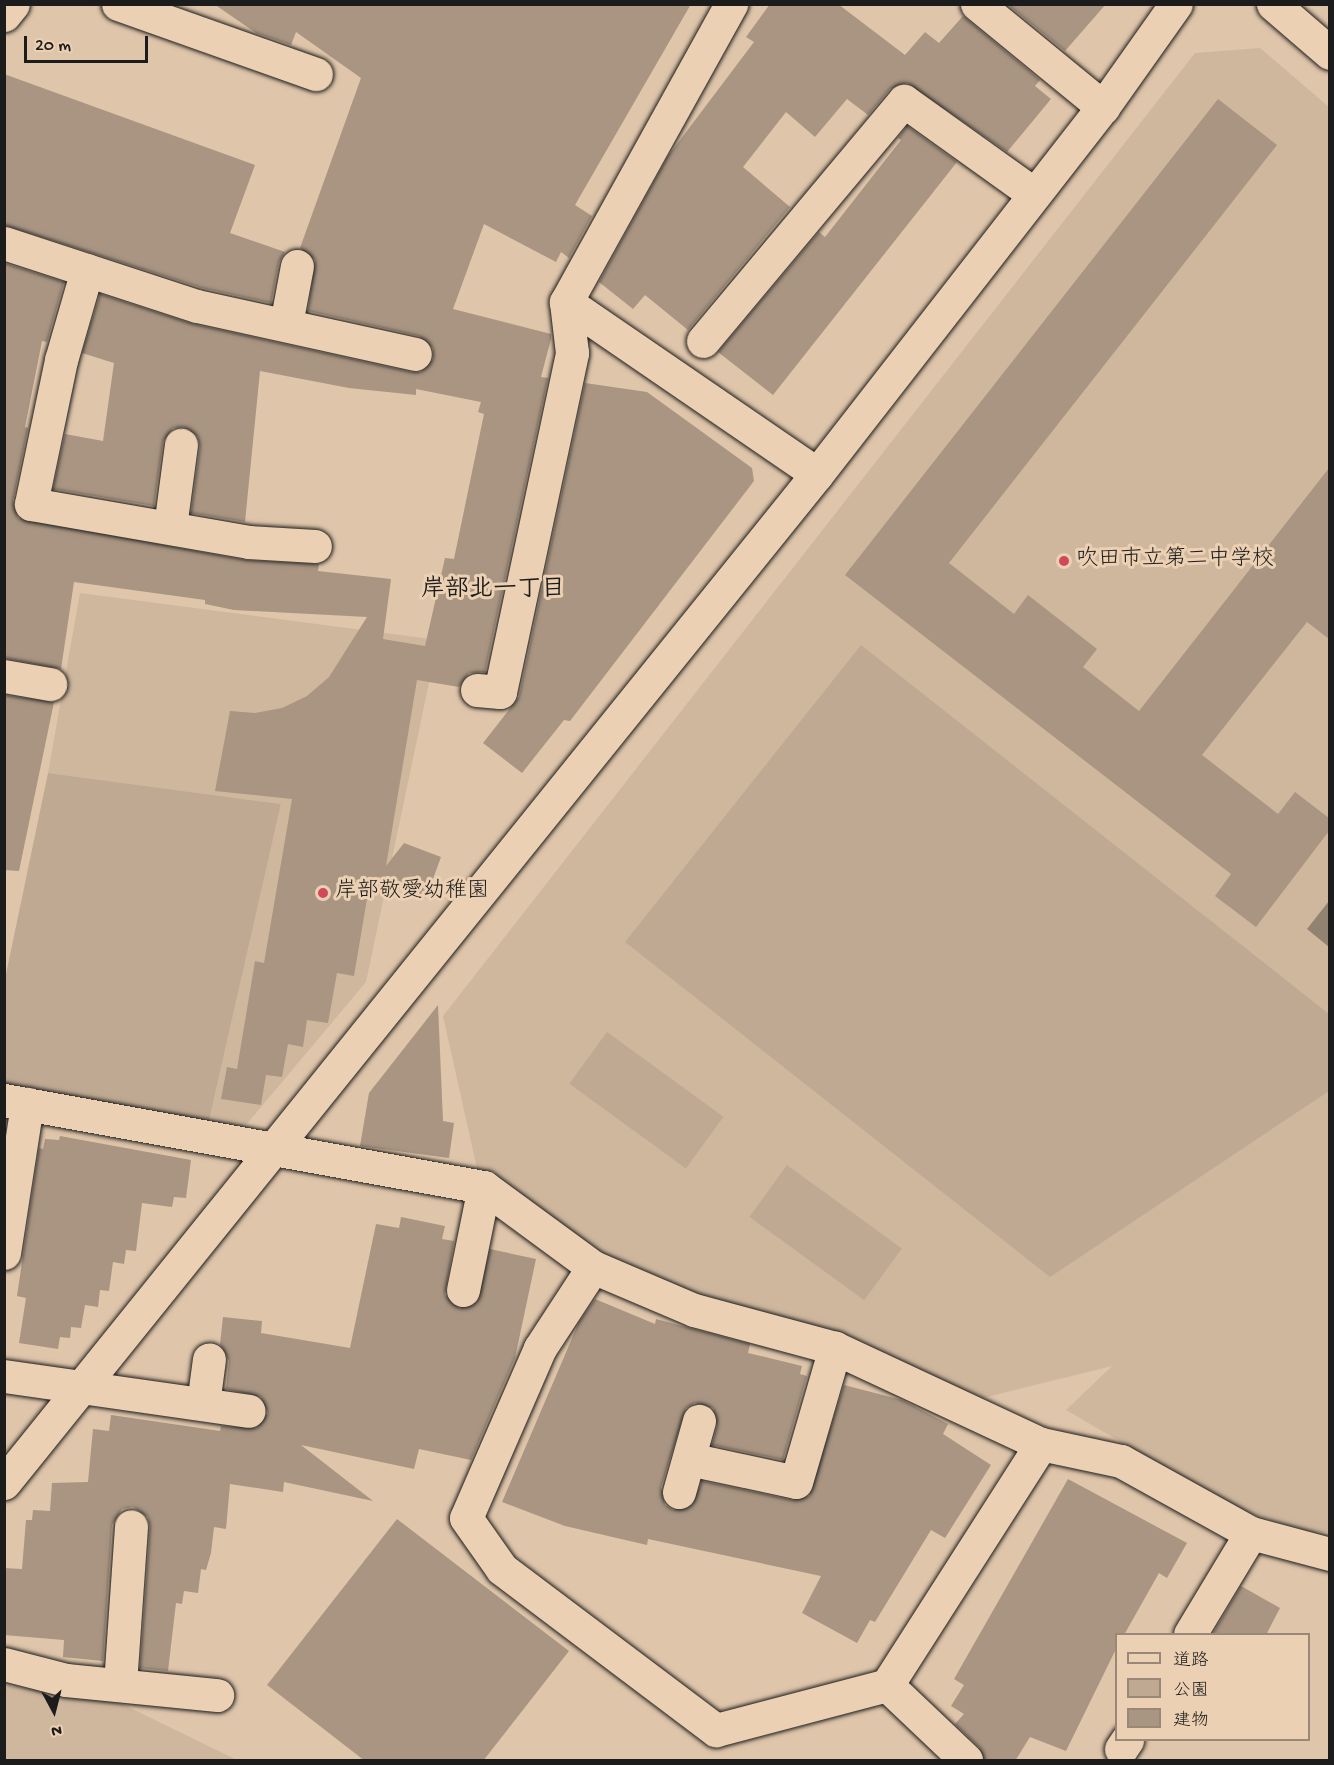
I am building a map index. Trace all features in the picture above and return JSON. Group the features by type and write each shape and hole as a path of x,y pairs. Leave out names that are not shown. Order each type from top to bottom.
{"street":[{"path":"4,15 13,4"},
{"path":"118,4 316,74"},
{"path":"477,690 500,692 572,353 566,302 731,4"},
{"path":"977,4 1103,106"},
{"path":"4,1484 84,1389 276,1151 817,474 1103,106 1176,4"},
{"path":"1273,4 1329,53"},
{"path":"703,342 904,101 1034,194"},
{"path":"4,243 196,306 415,354"},
{"path":"286,324 297,266"},
{"path":"87,270 61,360 31,504 248,542 315,546"},
{"path":"566,302 817,474"},
{"path":"170,527 181,446"},
{"path":"4,676 50,684"},
{"path":"4,1253 16,1102 484,1187 593,1267 694,1310 835,1348 1041,1444 1121,1461 1251,1533 1329,1554"},
{"path":"463,1290 484,1187"},
{"path":"593,1267 540,1348 466,1518 502,1569 716,1731 886,1685 1041,1444"},
{"path":"689,1459 796,1482 835,1348"},
{"path":"203,1404 209,1359"},
{"path":"4,1376 249,1411"},
{"path":"680,1492 699,1421"},
{"path":"120,1684 131,1526"},
{"path":"1191,1633 1251,1533"},
{"path":"4,1664 66,1680 217,1695"},
{"path":"886,1685 966,1761"}],"shaded area":[{"name":"吹田市立第二中学校","path":"1260,48 1329,107 1329,1532 1311,1532 1236,1509 1066,1410 1112,1366 979,1399 703,1297 602,1253 503,1189 495,1171 478,1173 443,1016 1195,53"},
{"name":"岸部敬愛幼稚園","path":"80,593 438,640 366,982 241,1131 208,1125 281,804 48,773"},
{"path":"1329,901 1329,947 1307,929"},
{"path":"4,1685 116,1701 237,1760 5,1760"}],"green space":[{"path":"861,645 1329,1014 1329,1091 1050,1277 625,942"},
{"path":"48,773 281,804 208,1125 5,1086 5,979"},
{"path":"607,1032 723,1117 686,1168 569,1084"},
{"path":"787,1165 902,1248 864,1300 749,1217"}],"building":[{"path":"214,4 691,4 575,205 592,216 569,258 561,252 556,262 484,224 453,309 551,334 551,339 541,377 548,378 485,672 469,673 459,687 417,680 386,866 404,843 441,857 426,898 383,882 381,895 368,893 354,976 337,973 328,1023 307,1020 303,1047 288,1044 282,1077 266,1075 261,1105 221,1099 227,1067 237,1069 255,961 264,963 292,799 215,791 230,711 255,713 282,708 307,696 329,677 367,617 234,610 205,604 205,600 74,582 61,669 4,658 4,263 64,282 47,342 42,341 25,427 28,428 13,501 18,518 245,560 319,564 318,571 391,579 383,639 425,646 445,558 454,559 484,414 478,412 481,402 416,389 416,395 349,388 260,371 245,522 191,513 200,447 198,437 184,427 173,428 163,442 154,506 53,489 65,434 103,441 114,363 82,353 100,294 193,324 411,372 421,372 433,359 433,348 419,336 308,311 315,260 300,248 361,78 296,32 291,45 256,33"},
{"path":"770,4 838,4 905,55 925,32 939,43 963,16 1040,80 1035,86 1051,99 1007,152 907,83 890,89 868,115 847,99 815,137 786,112 743,167 790,207 688,330 645,295 633,309 599,282 668,156 754,42 746,37"},
{"path":"1007,4 1106,4 1065,51"},
{"path":"4,74 255,165 230,233 285,252 279,262 271,303 202,288 4,225"},
{"path":"1218,99 1277,145 949,563 1014,614 1028,595 1097,649 1083,667 1139,711 1329,468 1329,639 1307,622 1202,755 1278,814 1295,792 1329,818 1329,831 1256,927 1215,896 1231,874 845,575"},
{"path":"907,126 957,162 773,395 718,352 819,232 825,237 901,140 898,138"},
{"path":"585,383 647,392 752,468 754,481 570,721 564,720 522,773 483,743 519,697"},
{"path":"4,695 54,702 19,871 4,870"},
{"path":"438,1005 443,1121 454,1123 449,1158 360,1146 369,1093"},
{"path":"60,1136 191,1160 186,1198 174,1197 172,1207 142,1203 136,1251 126,1250 124,1264 113,1262 109,1291 100,1290 98,1307 85,1305 81,1328 71,1327 70,1338 60,1337 58,1349 19,1343 26,1298 17,1296 39,1148 43,1149 45,1139 59,1140"},
{"path":"401,1217 445,1226 442,1239 454,1241 445,1295 459,1308 477,1302 490,1249 536,1259 515,1358 471,1460 419,1449 414,1469 301,1445 373,1501 284,1482 283,1492 230,1484 226,1529 214,1527 211,1553 206,1570 201,1569 198,1593 184,1591 182,1604 176,1603 168,1671 140,1668 150,1527 148,1517 133,1507 122,1509 112,1525 103,1661 63,1657 64,1640 4,1635 4,1568 22,1569 26,1520 32,1520 33,1510 50,1511 52,1483 88,1482 93,1429 109,1431 111,1415 220,1431 221,1426 256,1428 268,1413 261,1397 226,1389 229,1361 220,1344 223,1317 262,1321 261,1333 350,1348 376,1224 399,1228"},
{"path":"595,1299 655,1324 656,1319 750,1344 748,1353 802,1366 800,1374 807,1376 783,1460 712,1445 717,1426 713,1408 695,1403 686,1408 661,1487 665,1505 673,1510 692,1505 702,1481 792,1500 809,1496 844,1385 902,1400 948,1424 943,1434 991,1465 945,1538 931,1530 875,1622 870,1620 857,1643 802,1613 821,1576 648,1539 647,1545 565,1526 502,1502 579,1322"},
{"path":"1068,1479 1187,1543 1167,1578 1159,1573 1125,1633 1115,1633 1115,1651 1066,1751 1030,1737 1015,1761 984,1761 979,1747 955,1724 964,1714 951,1706 964,1685 954,1679"},
{"path":"397,1519 569,1651 483,1761 365,1761 267,1685"},
{"path":"1241,1586 1280,1608 1267,1633 1213,1633"}],"place":[{"name":"吹田市立第二中学校","path":"1064,561"},
{"name":"岸部敬愛幼稚園","path":"323,893"}],"district":[{"name":"岸部北一丁目","path":"493,591"}]}
